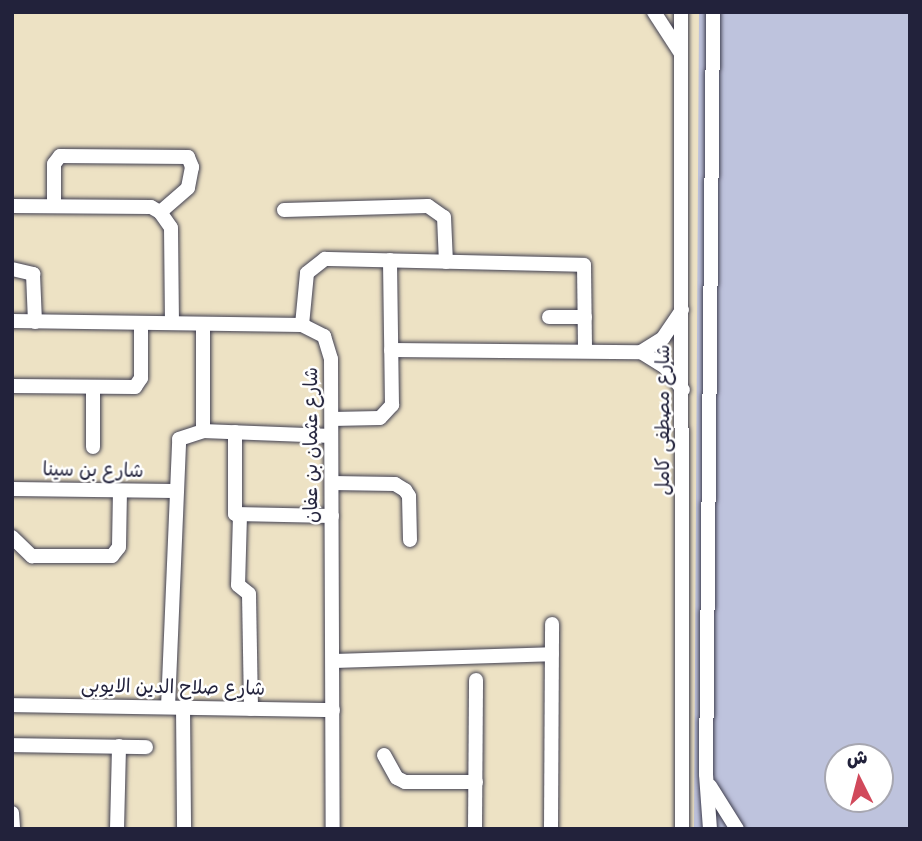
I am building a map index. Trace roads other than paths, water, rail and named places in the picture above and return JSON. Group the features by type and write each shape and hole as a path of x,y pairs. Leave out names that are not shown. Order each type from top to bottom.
{"street":[{"path":"654,12 675,40 684,64"},
{"name":"شارع مصطفى كامل","path":"681,12 684,64 682,829"},
{"path":"710,829 706,774 713,12"},
{"path":"54,206 57,157 188,157 192,160 188,187 160,212"},
{"path":"12,206 151,207 160,212 171,228 172,323"},
{"path":"284,211 428,206 444,217 446,261"},
{"path":"332,419 380,418 392,405 390,260"},
{"path":"12,321 302,325 307,273 317,261 584,265 585,351"},
{"path":"12,269 33,274 35,322"},
{"path":"641,352 671,328 684,306"},
{"path":"549,317 585,317"},
{"path":"12,386 93,387 139,383 141,323"},
{"path":"203,324 203,431"},
{"name":"شارع عثمان بن عفان","path":"302,325 324,336 330,347 333,829"},
{"path":"391,350 641,352 666,367 684,391"},
{"path":"93,387 93,447"},
{"path":"184,829 175,707 174,491 179,439 203,431 331,436"},
{"path":"235,432 234,509 240,515 332,516"},
{"path":"332,483 395,484 405,489 409,496 410,540"},
{"name":"شارع بن سينا","path":"12,489 174,491"},
{"path":"12,537 32,556 112,556 120,547 120,491"},
{"path":"240,515 238,585 249,594 251,709"},
{"path":"551,829 552,624"},
{"path":"333,661 552,654"},
{"path":"475,829 476,680"},
{"name":"شارع صلاح الدين الايوبى","path":"12,705 333,710"},
{"path":"12,745 146,747"},
{"path":"117,829 119,746"},
{"path":"384,755 397,778 405,782 476,782"},
{"path":"706,774 714,796 737,829"},
{"path":"684,793 695,803 707,793"},
{"path":"12,813 13,829"}]}
